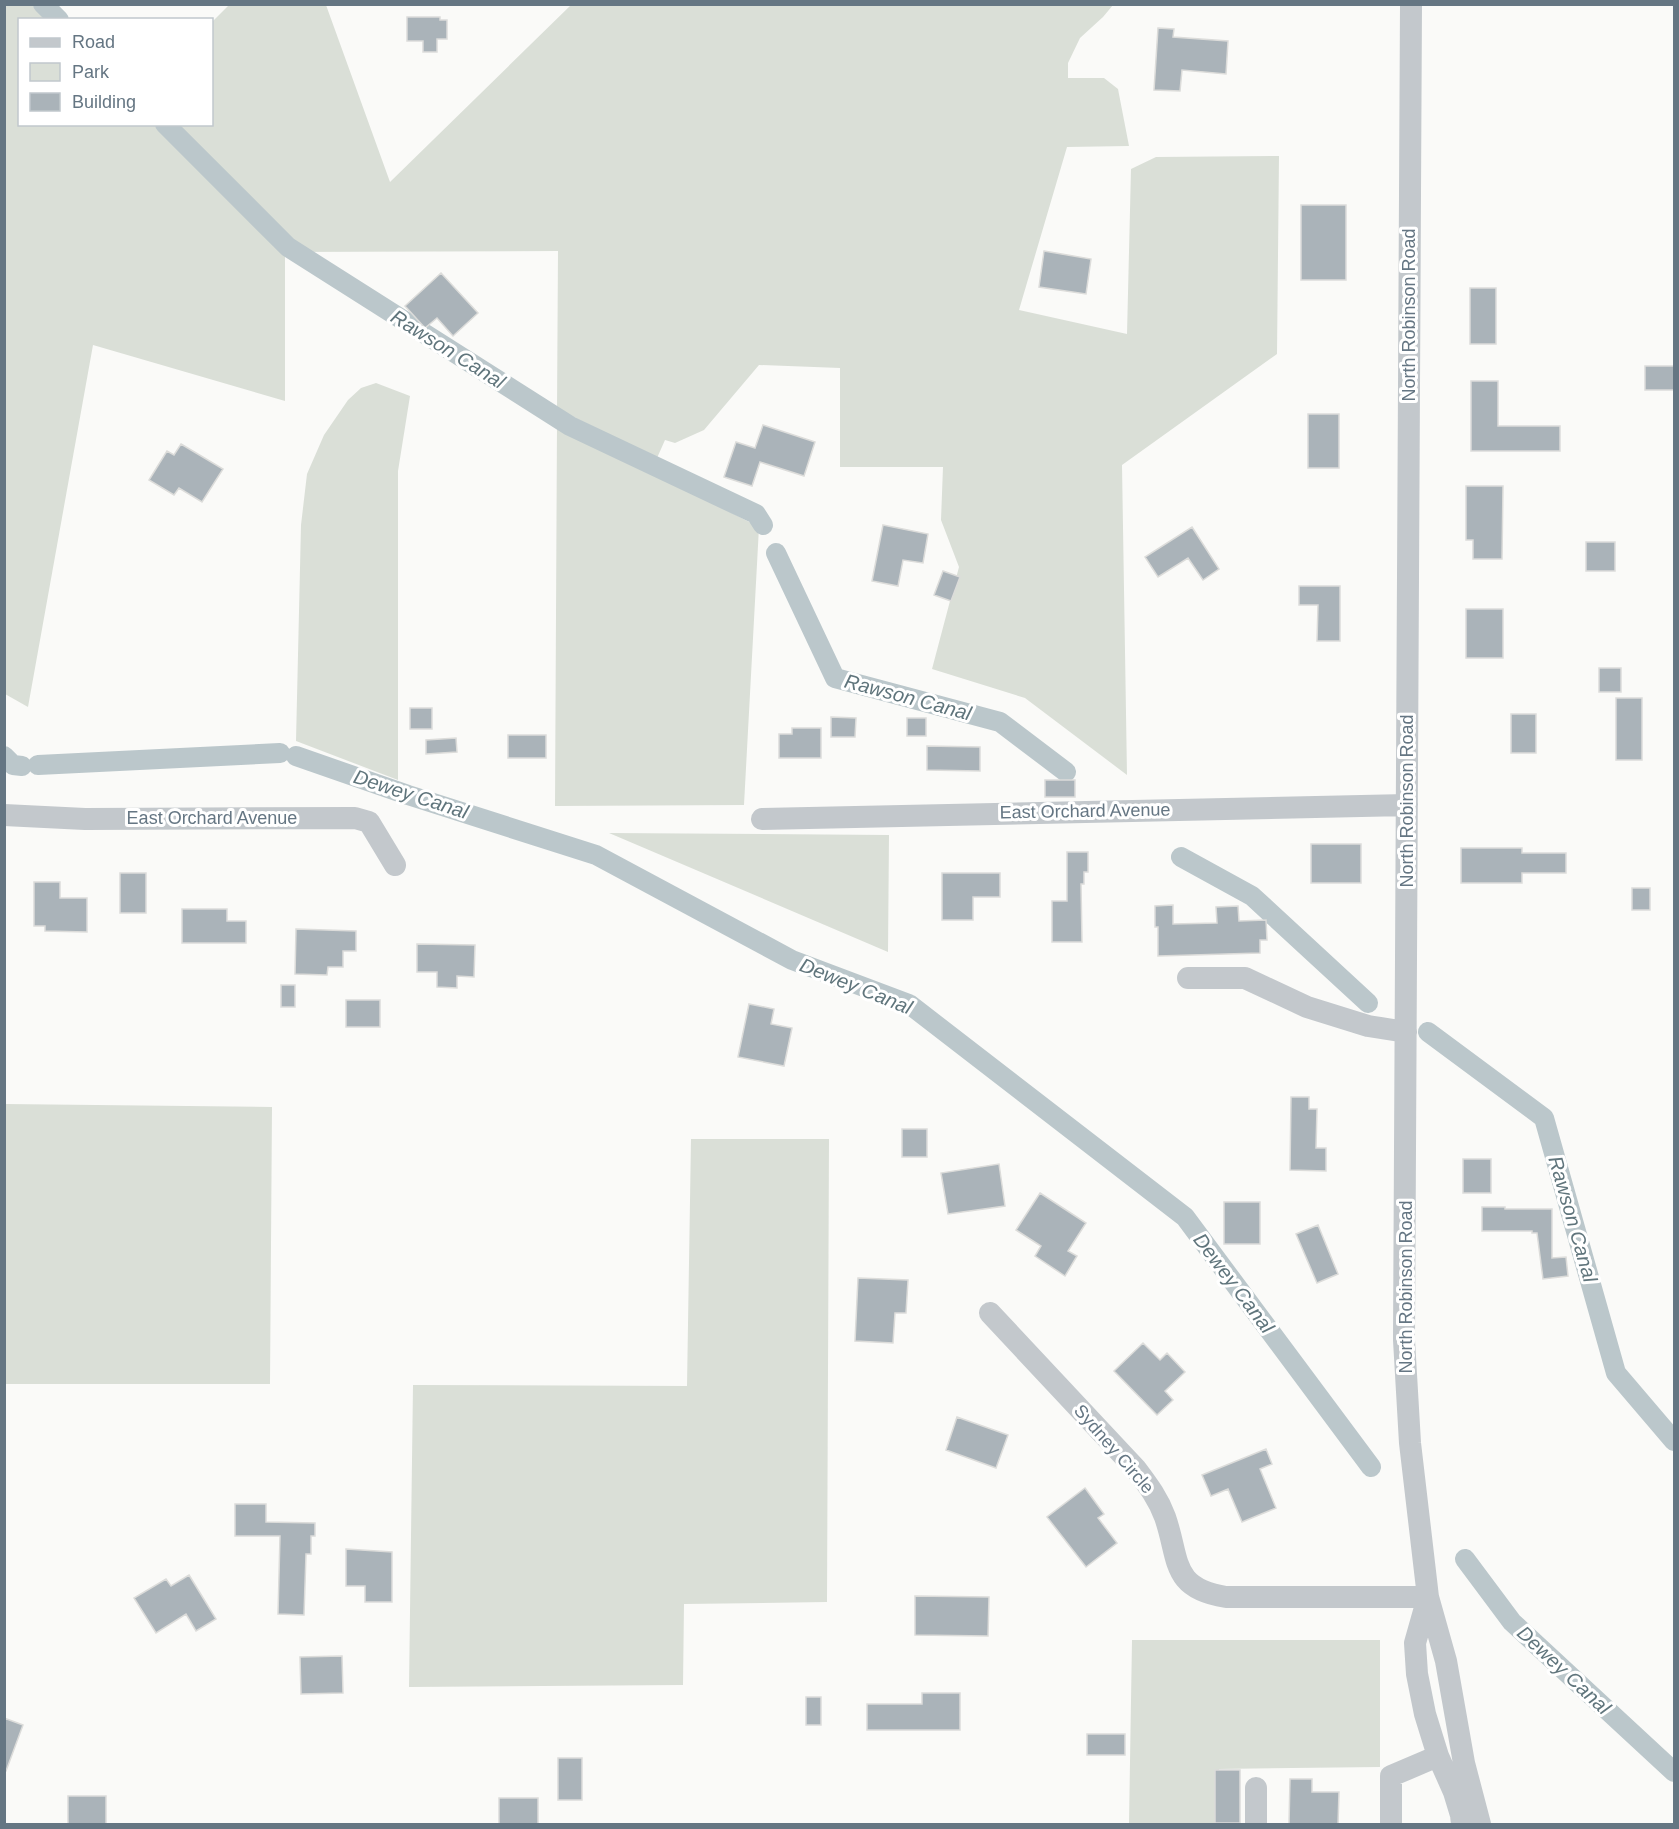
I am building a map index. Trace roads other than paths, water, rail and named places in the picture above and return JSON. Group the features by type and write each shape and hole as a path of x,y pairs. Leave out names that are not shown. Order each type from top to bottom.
{"street":[{"name":"North Robinson Road","path":"1411,4 1404,1340 1410,1443 1428,1597 1446,1661 1464,1763 1480,1824"},
{"name":"East Orchard Avenue","path":"762,819 1407,805"},
{"name":"East Orchard Avenue","path":"4,815 85,819 355,818 369,822 395,865"},
{"path":"1188,978 1245,978 1307,1007 1368,1026 1406,1032"},
{"name":"Sydney Circle","path":"990,1314 1136,1469 1156,1495 1179,1569 1190,1584 1208,1594 1226,1597 1428,1597"},
{"name":"North Robinson Road","path":"1428,1597 1415,1643 1417,1674 1425,1714 1438,1756 1454,1792 1462,1824"},
{"path":"1391,1824 1391,1776 1438,1756"},
{"path":"1256,1788 1256,1824"}],"waterway":[{"name":"Rawson Canal","path":"43,4 57,18"},
{"name":"Rawson Canal","path":"167,126 288,247 570,426 756,514 763,525"},
{"name":"Rawson Canal","path":"776,553 835,678 1000,722 1066,772"},
{"name":"Dewey Canal","path":"38,765 280,753"},
{"name":"Dewey Canal","path":"4,756 13,765 22,766"},
{"name":"Dewey Canal","path":"296,756 408,795 596,855 792,960 909,1004 1185,1217 1371,1467"},
{"name":"Rawson Canal","path":"1181,857 1252,896 1368,1003"},
{"name":"Rawson Canal","path":"1428,1032 1544,1118 1616,1373 1674,1441"},
{"name":"Dewey Canal","path":"1465,1559 1512,1622 1674,1772"}]}
